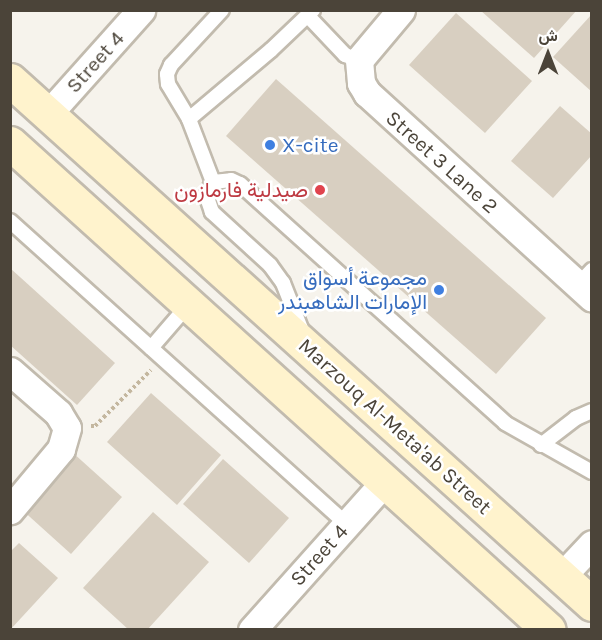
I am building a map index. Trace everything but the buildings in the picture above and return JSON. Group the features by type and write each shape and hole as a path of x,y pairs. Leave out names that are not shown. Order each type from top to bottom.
{"main road":[{"name":"Marzouq Al-Meta'ab Street","path":"10,80 591,604"},
{"path":"10,143 549,630"},
{"path":"271,378 293,375 301,368 307,347"},
{"path":"330,431 329,420 333,409 341,401 351,397 363,398"}],"street":[{"name":"Street 4","path":"48,114 141,10"},
{"path":"359,60 401,10"},
{"name":"Street 3 Lane 2","path":"359,60 361,83 367,93 587,285"},
{"path":"10,371 58,413 67,428 61,449 10,510"},
{"name":"Street 4","path":"252,630 385,481"},
{"path":"561,577 591,544"}],"lane":[{"path":"222,10 168,69 168,84 189,118 213,182 206,195 212,212 258,254 283,282 307,347"},
{"path":"189,118 310,13 345,55 359,60"},
{"path":"213,182 231,180 253,195 505,423 591,472"},
{"path":"10,221 346,524"},
{"path":"151,348 189,304"},
{"path":"541,445 576,417 591,411"}],"path":[{"path":"67,428 95,426 162,358"}],"place":[{"name":"X-cite","path":"270,145"},
{"name":"صيدلية فارمازون","path":"320,190"},
{"name":"مجموعة أسواق الإمارات الشاهبندر","path":"439,290"}]}
